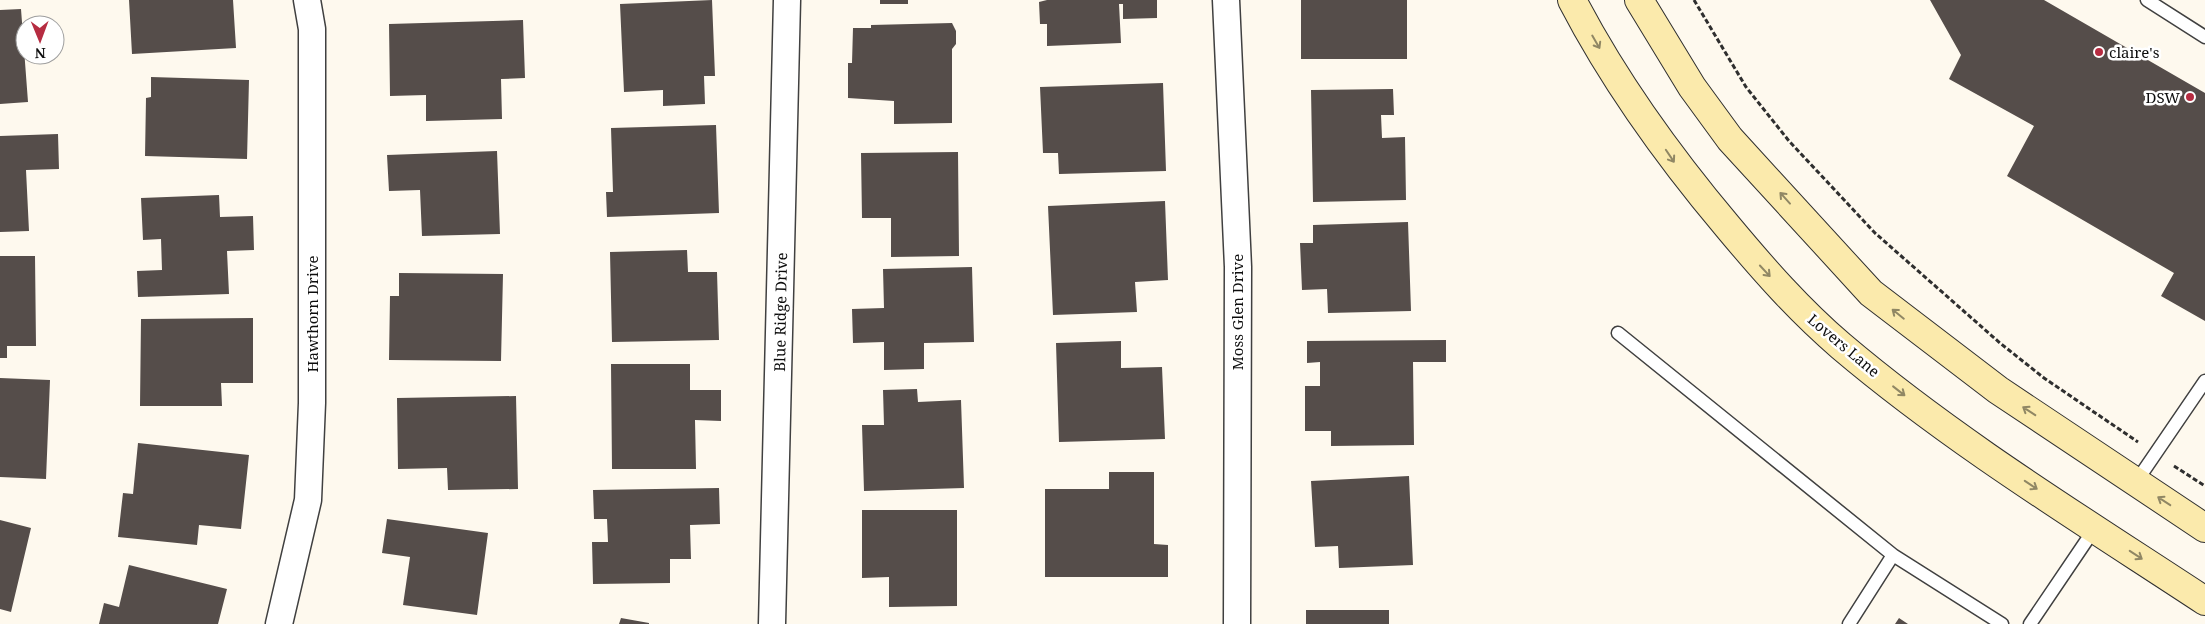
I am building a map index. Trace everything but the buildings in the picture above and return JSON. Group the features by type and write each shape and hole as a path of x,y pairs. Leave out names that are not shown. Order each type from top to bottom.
{"street":[{"name":"Hawthorn Drive","path":"279,624 308,500 312,394 312,29 307,0"},
{"name":"Blue Ridge Drive","path":"772,624 787,0"},
{"name":"Moss Glen Drive","path":"1226,0 1238,267 1237,624"},
{"name":"Lovers Lane","path":"1572,0 1605,59 1679,169 1747,251 1794,302 1841,346 1910,400 2095,528 2205,601"},
{"path":"1639,0 1692,87 1730,139 1871,293 1998,390 2205,528"}],"lane":[{"path":"2147,0 2205,37"},
{"path":"1618,333 1893,555 2002,624"},
{"path":"2136,482 2205,381"},
{"path":"2030,624 2095,528"},
{"path":"1849,624 1893,555"}],"path":[{"path":"1694,0 1746,87 1789,141 1875,233 2000,343 2044,378 2205,486"}],"place":[{"name":"claire's","path":"2099,52"},
{"name":"DSW","path":"2190,97"}]}
